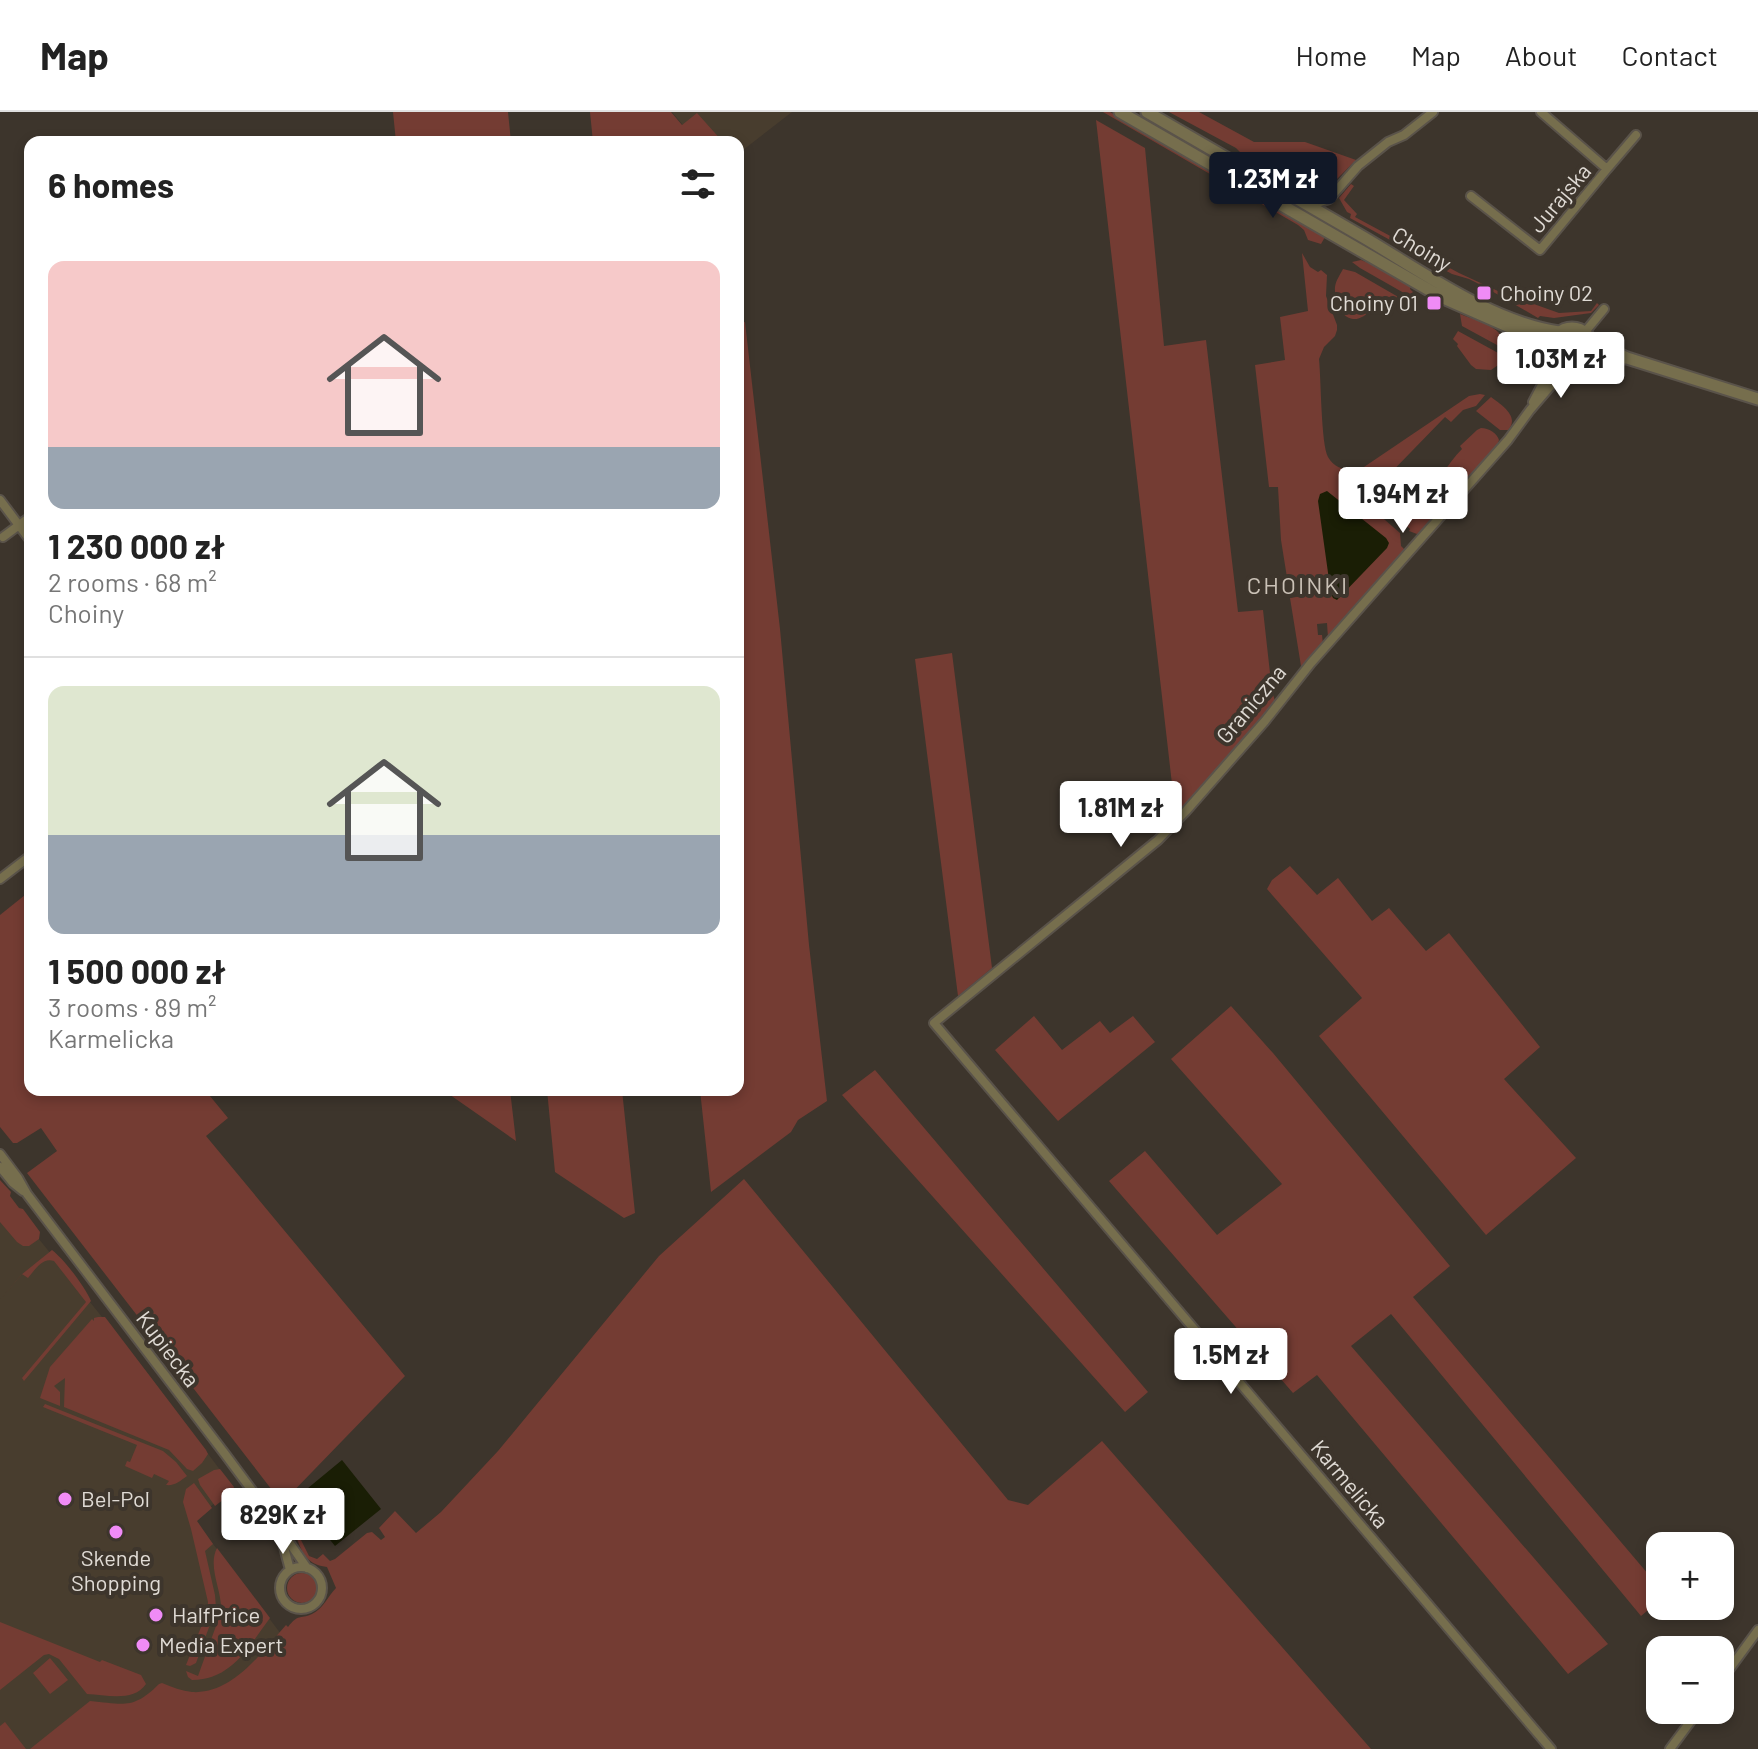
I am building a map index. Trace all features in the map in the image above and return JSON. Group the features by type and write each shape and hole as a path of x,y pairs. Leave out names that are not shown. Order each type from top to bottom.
{"street":[{"name":"Choiny","path":"1120,112 1449,302 1542,341 1553,354"},
{"name":"Choiny","path":"1147,112 1436,282 1530,325 1559,332"},
{"path":"1309,206 1329,199 1358,166 1433,112"},
{"name":"Jurajska","path":"1471,196 1540,250 1607,169 1541,112"},
{"path":"1607,169 1636,135"},
{"path":"1329,199 1334,220"},
{"path":"1604,309 1588,336 1592,349 1589,359 1579,367 1566,368 1553,354 1554,338 1565,328 1573,327 1588,336 1627,358 1758,399"},
{"name":"Graniczna","path":"1530,410 1553,354"},
{"path":"1589,359 1627,358"},
{"name":"Graniczna","path":"934,1023 1158,840 1180,818 1311,663 1508,440 1566,368"},
{"path":"0,500 24,532"},
{"path":"3,537 24,521"},
{"path":"0,879 24,861"},
{"name":"Karmelicka","path":"934,1023 1551,1749"},
{"name":"Kupiecka","path":"0,1154 307,1568"},
{"name":"Kupiecka","path":"0,1167 27,1194"},
{"name":"Kupiecka","path":"279,1528 290,1570"},
{"path":"307,1568 318,1576 322,1590 316,1603 303,1609 290,1606 281,1596 281,1582 290,1570 307,1568"},
{"path":"1734,1663 1758,1630"},
{"path":"1670,1749 1689,1724"}],"shaded area":[{"path":"393,112 508,112 510,136 395,136"},
{"path":"590,112 671,112 682,125 697,113 718,136 592,136"},
{"path":"672,112 792,112 744,149 744,136 692,136"},
{"path":"1103,112 1110,112 1325,237 1321,244 1308,240 1298,225"},
{"path":"1169,112 1199,112 1254,142 1305,142 1356,160 1328,188 1307,186 1302,189 1236,148"},
{"path":"1096,120 1145,148 1164,346 1206,340 1238,612 1263,610 1275,701 1176,819"},
{"path":"1351,184 1354,186 1344,200 1357,214 1355,217 1459,273 1500,292 1559,313 1591,311 1597,303 1599,305 1591,313 1538,318 1483,286 1452,274 1350,218 1351,214 1339,198"},
{"path":"1302,253 1310,267 1327,275 1326,296 1337,325 1335,336 1324,347 1319,359 1324,439 1328,457 1334,464 1347,470 1361,469 1469,396 1485,395 1476,406 1463,410 1451,422 1445,417 1377,487 1381,492 1375,503 1377,513 1400,533 1401,546 1405,550 1328,638 1327,623 1317,624 1323,644 1306,665 1301,666 1290,598 1309,595 1308,588 1289,590 1281,540 1278,487 1269,487 1255,365 1285,360 1280,317 1308,311"},
{"path":"1361,260 1411,286 1411,297 1352,262"},
{"path":"1343,269 1355,272 1406,304 1387,300 1360,318 1348,318 1339,306 1335,291"},
{"path":"1460,314 1497,331 1508,351 1462,326"},
{"path":"744,322 780,629 809,945 827,1101 798,1120 791,1132 711,1192 701,1096 744,1096"},
{"path":"1458,331 1500,354 1504,361 1491,370 1476,369 1453,339"},
{"path":"1572,332 1578,333 1586,341 1586,353 1578,361 1572,362 1566,361 1558,353 1557,347 1558,341 1566,333"},
{"path":"1491,397 1511,416 1508,430 1500,430 1476,411"},
{"path":"1481,428 1496,435 1499,440 1497,446 1421,532 1409,531 1399,519 1402,512 1432,487 1462,449 1460,446"},
{"path":"1327,491 1389,543 1337,600 1331,594 1318,501 1320,494"},
{"path":"952,653 992,968 958,996 915,659"},
{"path":"1290,866 1317,895 1338,878 1372,921 1389,908 1426,951 1449,933 1540,1047 1504,1079 1576,1158 1486,1235 1319,1036 1362,998 1267,889 1272,880"},
{"path":"24,896 24,1096 210,1096 228,1118 206,1136 405,1376 282,1503 27,1173 57,1151 41,1128 13,1143 0,1127 0,915"},
{"path":"1231,1006 1450,1266 1413,1297 1646,1572 1646,1612 1641,1616 1391,1314 1351,1346 1608,1644 1568,1674 1317,1375 1293,1393 1109,1181 1145,1151 1217,1235 1282,1184 1171,1059"},
{"path":"1034,1016 1062,1050 1100,1021 1110,1033 1133,1016 1155,1042 1058,1121 995,1050"},
{"path":"875,1070 1148,1392 1125,1412 842,1095"},
{"path":"452,1096 511,1096 516,1141"},
{"path":"548,1096 623,1096 635,1213 624,1218 555,1172"},
{"path":"744,1179 1008,1500 1028,1505 1102,1441 1371,1749 30,1749 90,1701 135,1702 162,1683 188,1691 207,1691 220,1687 245,1670 286,1625 288,1627 297,1618 316,1612 336,1588 327,1567 313,1563 305,1555 294,1531 309,1556 317,1559 323,1554 330,1561 367,1533 372,1532 381,1540 385,1537 379,1528 395,1511 416,1533 441,1512 498,1451 659,1256"},
{"path":"0,1180 40,1232 39,1239 29,1246 17,1242 0,1222"},
{"path":"0,1191 145,1370 233,1487 195,1520 287,1642 154,1749 0,1749"},
{"path":"52,1250 74,1274 91,1301 24,1381 22,1378 86,1302 54,1261 42,1263 28,1278 22,1274"},
{"path":"105,1317 206,1450 208,1454 193,1471 187,1469 169,1450 64,1407 65,1378 54,1386 60,1392 60,1406 40,1398 50,1367 92,1319 94,1321"},
{"path":"45,1404 163,1451 187,1476 175,1484 166,1485 169,1481 154,1474 152,1478 125,1466 137,1445 43,1407"},
{"path":"342,1460 381,1509 335,1546 296,1498"},
{"path":"220,1469 234,1487 232,1493 215,1506 198,1479"},
{"path":"194,1483 212,1508 197,1521 213,1544 205,1551 216,1608 196,1663 190,1666 186,1665 208,1602 183,1502 186,1489"},
{"path":"217,1548 270,1618 247,1650 229,1668 206,1678 192,1680 186,1671 198,1676 221,1612 214,1571"},
{"path":"302,1573 313,1577 317,1588 313,1599 302,1603 291,1599 287,1588 291,1577"},
{"path":"0,1622 141,1675 146,1684 141,1690 127,1695 87,1694 59,1659 49,1654 0,1690"},
{"path":"50,1658 68,1680 50,1694 33,1673"},
{"path":"5,1722 26,1749 0,1749 0,1726"}],"place":[{"name":"Choiny 02","path":"1484,293"},
{"name":"Choiny 01","path":"1434,303"},
{"name":"Bel-Pol","path":"65,1499"},
{"name":"Skende Shopping","path":"116,1532"},
{"name":"HalfPrice","path":"156,1615"},
{"name":"Media Expert","path":"143,1645"}],"district":[{"name":"CHOINKI","path":"1298,586"}]}
